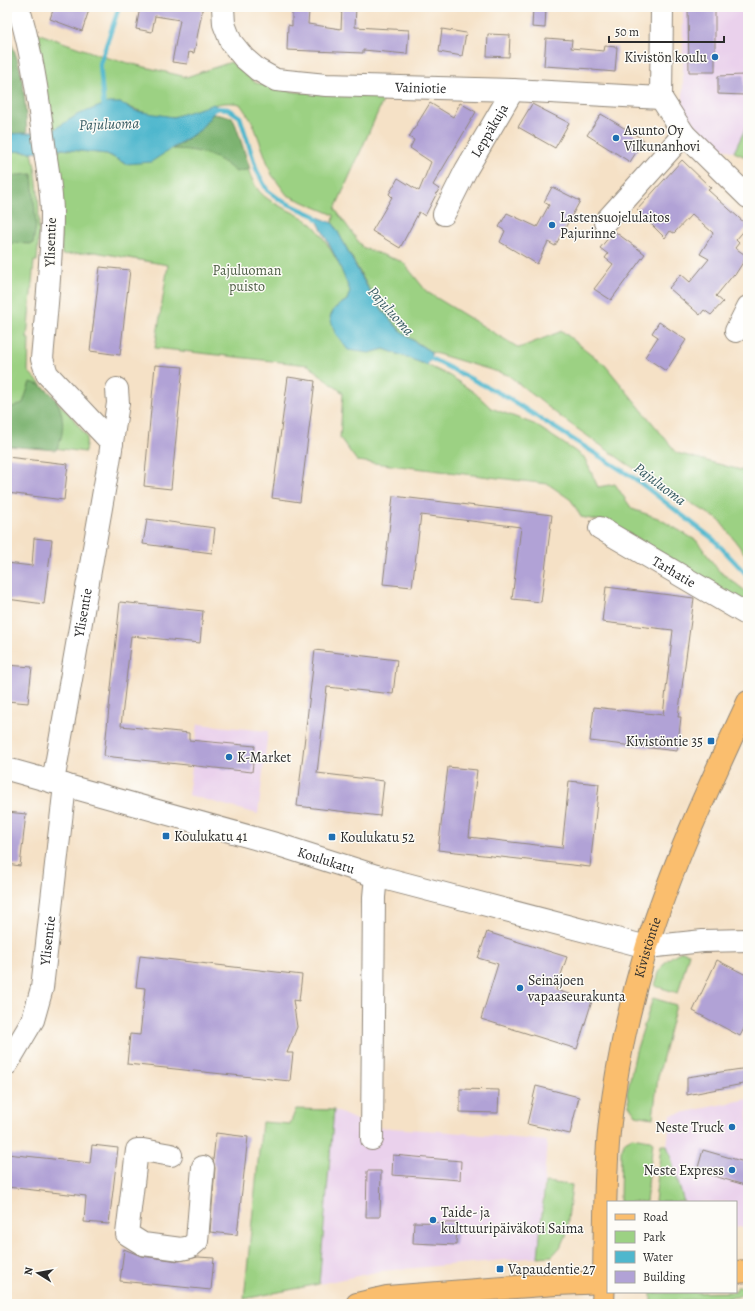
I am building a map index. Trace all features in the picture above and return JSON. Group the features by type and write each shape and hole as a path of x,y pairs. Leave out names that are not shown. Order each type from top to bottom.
{"main road":[{"name":"Kivistöntie","path":"603,1304 606,1282 605,1182 610,1121 621,1056 647,947 660,906 696,816 748,702"},
{"path":"737,1272 748,1270"},
{"path":"356,1304 387,1297 556,1284 606,1282"}],"street":[{"name":"Vainiotie","path":"223,7 224,24 231,42 244,58 258,70 276,80 326,85 513,90 661,98"},
{"path":"662,7 661,98 684,134 748,197"},
{"name":"Ylisentie","path":"17,15 30,49 42,125 52,212 51,251 42,359 47,374 112,443"},
{"name":"Leppäkuja","path":"444,214 466,170 513,90"},
{"path":"605,222 684,134"},
{"path":"736,331 748,307"},
{"name":"Ylisentie","path":"7,1064 33,1020 42,988 59,783 118,403 117,389"},
{"name":"Tarhatie","path":"600,528 748,615"},
{"name":"Koulukatu","path":"7,768 276,844 376,876 647,947"},
{"path":"372,1139 374,897 376,876"},
{"path":"647,947 703,941 748,940"},
{"path":"171,1155 137,1150 127,1234 143,1244 181,1249 190,1247 197,1241 203,1167"}],"shaded area":[{"name":"Kivistön koulu","path":"683,7 748,7 748,123 734,152 708,142 683,108"},
{"path":"198,724 268,731 258,814 188,795"},
{"path":"748,1099 748,1227 737,1227 737,1201 684,1201 667,1145 671,1115"},
{"name":"Taide- ja kulttuuripäiväkoti Saima","path":"334,1110 372,1127 439,1131 547,1141 538,1257 381,1271 319,1284"}],"green space":[{"path":"37,33 108,58 186,77 231,62 256,83 296,92 385,96 335,209 363,248 403,262 427,292 519,348 562,331 605,365 677,453 748,472 748,558 719,520 627,464 562,418 508,375 431,352 403,333 387,315 368,287 333,223 334,215 287,195 272,175 253,123 240,104 217,104 188,114 173,117 149,114 120,103 63,125 50,132"},
{"path":"7,36 17,58 23,83 27,133 7,134"},
{"name":"Pajuluoman puisto","path":"212,114 232,117 250,175 259,191 271,201 307,220 322,237 345,276 350,291 347,300 335,308 369,353 384,349 427,365 450,376 475,393 491,408 534,424 584,457 598,487 615,484 632,509 658,518 697,541 718,570 748,593 748,604 611,523 581,517 571,500 548,484 357,461 340,438 343,393 308,365 155,348 168,265 95,252 62,255 54,155 62,149 107,154 126,164 200,130"},
{"path":"212,114 232,117 250,169 236,172 221,161 207,154 191,150 173,149 200,130"},
{"path":"748,123 748,158 734,152"},
{"path":"7,151 32,152 37,179 39,220 38,247 37,261 34,261 27,338 29,339 28,371 71,416 87,437 85,452 7,442"},
{"path":"32,174 36,225 33,244 7,243 7,176"},
{"path":"30,382 49,392 60,408 62,429 56,450 7,446 7,409 23,403"},
{"path":"682,951 689,953 678,993 655,986 661,969 666,961"},
{"path":"653,998 676,1005 658,1077 653,1118 636,1115 629,1105 627,1093 636,1051"},
{"path":"296,1109 334,1110 319,1284 244,1299 262,1122 290,1124"},
{"path":"632,1137 650,1140 653,1142 646,1201 620,1201 621,1151 625,1141"},
{"path":"661,1145 667,1145 684,1201 655,1201"},
{"path":"545,1182 572,1185 566,1236 562,1245 552,1256 538,1257"},
{"path":"737,1287 745,1287 746,1290 743,1294 737,1297 651,1302 651,1293 737,1293"}],"water":[{"path":"108,103 120,103 136,111 173,117 214,104 217,108 200,130 151,162 126,164 107,154 62,149 32,152 7,151 7,134 50,132 77,115"},
{"path":"315,216 333,223 372,295 392,321 406,336 431,352 431,359 427,365 384,349 369,353 348,350 335,333 330,317 335,308 347,300 350,291 338,262"}],"building":[{"path":"54,7 90,7 82,31 50,19"},
{"path":"140,7 203,7 194,53 189,52 187,64 172,62 180,20 155,16 152,32 136,29"},
{"path":"342,7 356,7 355,27 409,30 407,54 363,50 363,53 287,50 288,25 292,26 292,10 309,11 308,24 341,29"},
{"path":"533,7 546,7 545,28 532,27"},
{"path":"688,7 715,7 715,72 689,72"},
{"path":"442,29 466,33 462,56 439,52"},
{"path":"488,34 510,35 509,57 487,56"},
{"path":"546,38 572,40 571,48 604,51 605,46 617,47 615,72 544,66"},
{"path":"744,75 744,95 718,94 718,76"},
{"path":"430,103 453,117 460,103 476,112 433,185 439,189 425,216 419,212 400,248 372,231 392,197 389,194 398,178 419,191 431,162 410,148 414,140 409,137"},
{"path":"532,104 569,123 555,148 518,127"},
{"name":"Asunto Oy Vilkunanhovi","path":"601,114 644,140 630,162 587,135"},
{"path":"682,160 711,188 708,190 748,226 736,240 739,243 735,248 747,256 735,275 734,274 716,296 723,302 711,315 704,310 700,315 669,288 681,274 690,282 709,259 700,254 713,233 692,214 674,233 670,231 665,238 637,210"},
{"name":"Lastensuojelulaitos Pajurinne","path":"552,187 580,201 555,246 548,242 537,264 500,242 505,231 499,227 507,213 537,227 549,205 544,202"},
{"path":"614,231 645,254 611,300 594,289 613,264 605,258 608,254 600,248"},
{"path":"100,267 130,270 120,355 90,351"},
{"path":"659,322 686,340 666,371 645,357 658,337 652,333"},
{"path":"155,365 183,367 171,489 144,486"},
{"path":"288,377 315,381 300,502 272,498"},
{"path":"7,457 68,464 64,500 7,493"},
{"path":"393,496 552,515 541,602 512,599 521,527 421,515 412,587 383,584"},
{"path":"147,519 215,528 212,553 143,544"},
{"path":"34,538 52,540 44,604 7,599 7,563 32,566"},
{"path":"606,587 694,598 678,717 681,717 677,751 590,741 594,707 663,715 673,630 602,622"},
{"path":"120,602 203,611 200,643 131,636 121,726 189,733 189,740 255,746 252,772 104,756"},
{"path":"315,650 397,660 393,694 327,687 317,773 384,781 380,816 297,806"},
{"path":"7,665 32,667 28,703 7,701"},
{"path":"448,767 477,770 469,837 562,848 569,781 599,784 590,867 438,850"},
{"path":"7,812 26,814 20,866 7,864"},
{"path":"487,932 567,957 556,990 592,1001 577,1049 481,1019 498,964 478,958"},
{"path":"140,956 302,975 299,1001 293,1000 297,1027 287,1053 293,1053 290,1081 127,1064 130,1034 140,1035 145,988 136,987"},
{"path":"717,960 748,976 748,1021 740,1036 693,1011"},
{"path":"748,1068 748,1083 687,1095 687,1077"},
{"path":"536,1086 579,1097 570,1134 527,1124"},
{"path":"460,1089 499,1090 498,1113 460,1112"},
{"path":"216,1133 248,1137 237,1235 210,1232 215,1168 213,1160"},
{"path":"92,1145 118,1148 109,1224 84,1222 86,1196 7,1187 7,1154 90,1163"},
{"path":"703,1150 748,1163 748,1186 697,1171"},
{"path":"393,1155 461,1161 460,1180 392,1175"},
{"path":"367,1171 381,1171 380,1217 366,1217"},
{"path":"414,1222 457,1223 456,1245 413,1243"},
{"path":"124,1249 141,1256 179,1261 198,1257 214,1258 211,1290 120,1281"}],"waterway":[{"path":"104,110 100,64 119,7"},
{"name":"Pajuluoma","path":"212,111 217,108 228,109 240,117 257,171 267,190 282,201 315,216 318,220"},
{"name":"Pajuluoma","path":"426,356 503,395 634,478 713,539 748,576"}],"place":[{"name":"Kivistön koulu","path":"715,57"},
{"name":"Asunto Oy Vilkunanhovi","path":"616,138"},
{"name":"Lastensuojelulaitos Pajurinne","path":"552,225"},
{"name":"Kivistöntie 35","path":"711,741"},
{"name":"K-Market","path":"229,757"},
{"name":"Koulukatu 41","path":"166,836"},
{"name":"Koulukatu 52","path":"332,837"},
{"name":"Seinäjoen vapaaseurakunta","path":"520,988"},
{"name":"Neste Truck","path":"732,1127"},
{"name":"Neste Express","path":"732,1170"},
{"name":"Taide- ja kulttuuripäiväkoti Saima","path":"433,1220"},
{"name":"Vapaudentie 27","path":"500,1269"}]}
